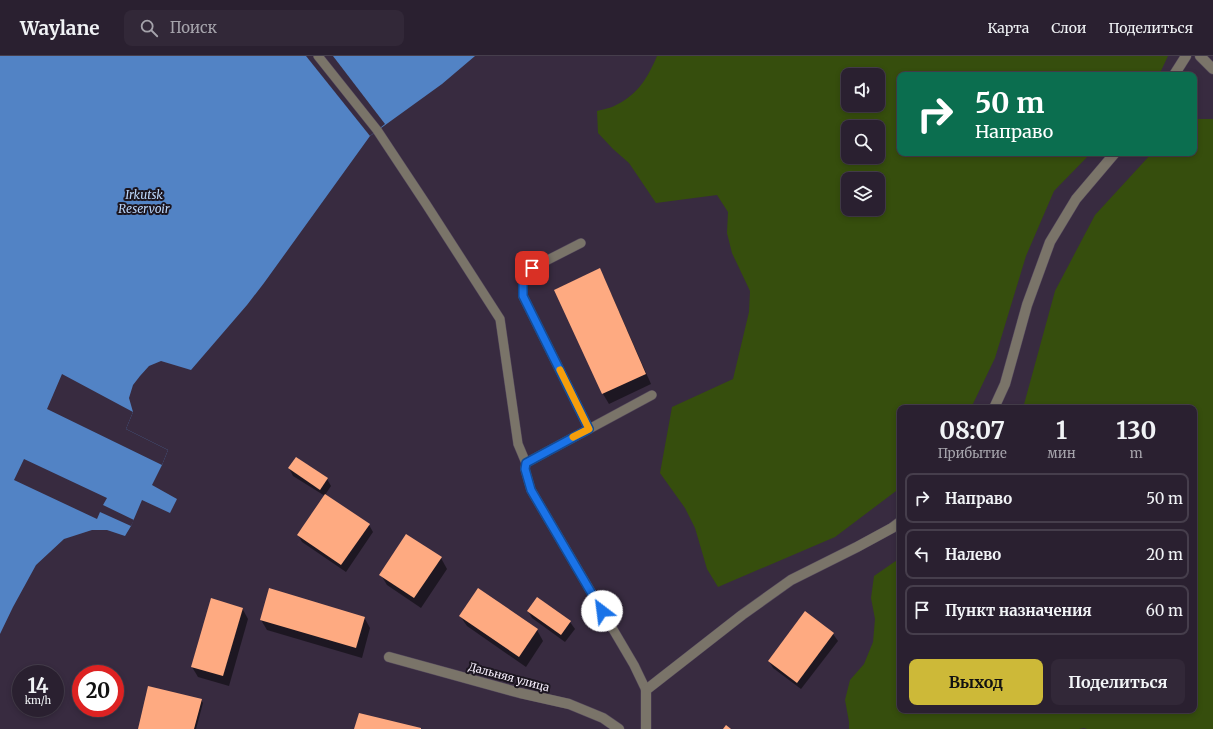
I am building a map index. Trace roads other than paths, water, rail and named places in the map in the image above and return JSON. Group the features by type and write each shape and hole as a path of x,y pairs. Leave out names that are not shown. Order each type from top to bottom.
{"street":[{"path":"1176,72 1186,56"},
{"path":"1200,56 1213,69"},
{"path":"995,405 1005,384 1027,305 1050,242 1076,198 1111,156"},
{"path":"646,729 646,690 742,615 791,580 857,547 897,524"},
{"name":"Дальняя улица","path":"389,657 520,693 569,704 603,718 618,729"}],"lane":[{"path":"318,56 376,130 426,204 500,319 518,444 526,463 525,469 531,490 634,665 646,690"},
{"path":"581,243 532,268 523,282 523,296 589,429"},
{"path":"526,463 652,395"}],"water":[{"name":"Irkutsk Reservoir","path":"0,56 475,56 442,84 370,136 264,283 191,370 161,361 149,366 140,376 133,385 129,398 133,412 126,429 168,450 152,485 177,499 170,513 142,500 125,536 107,530 92,530 64,539 36,565 0,634"}]}
